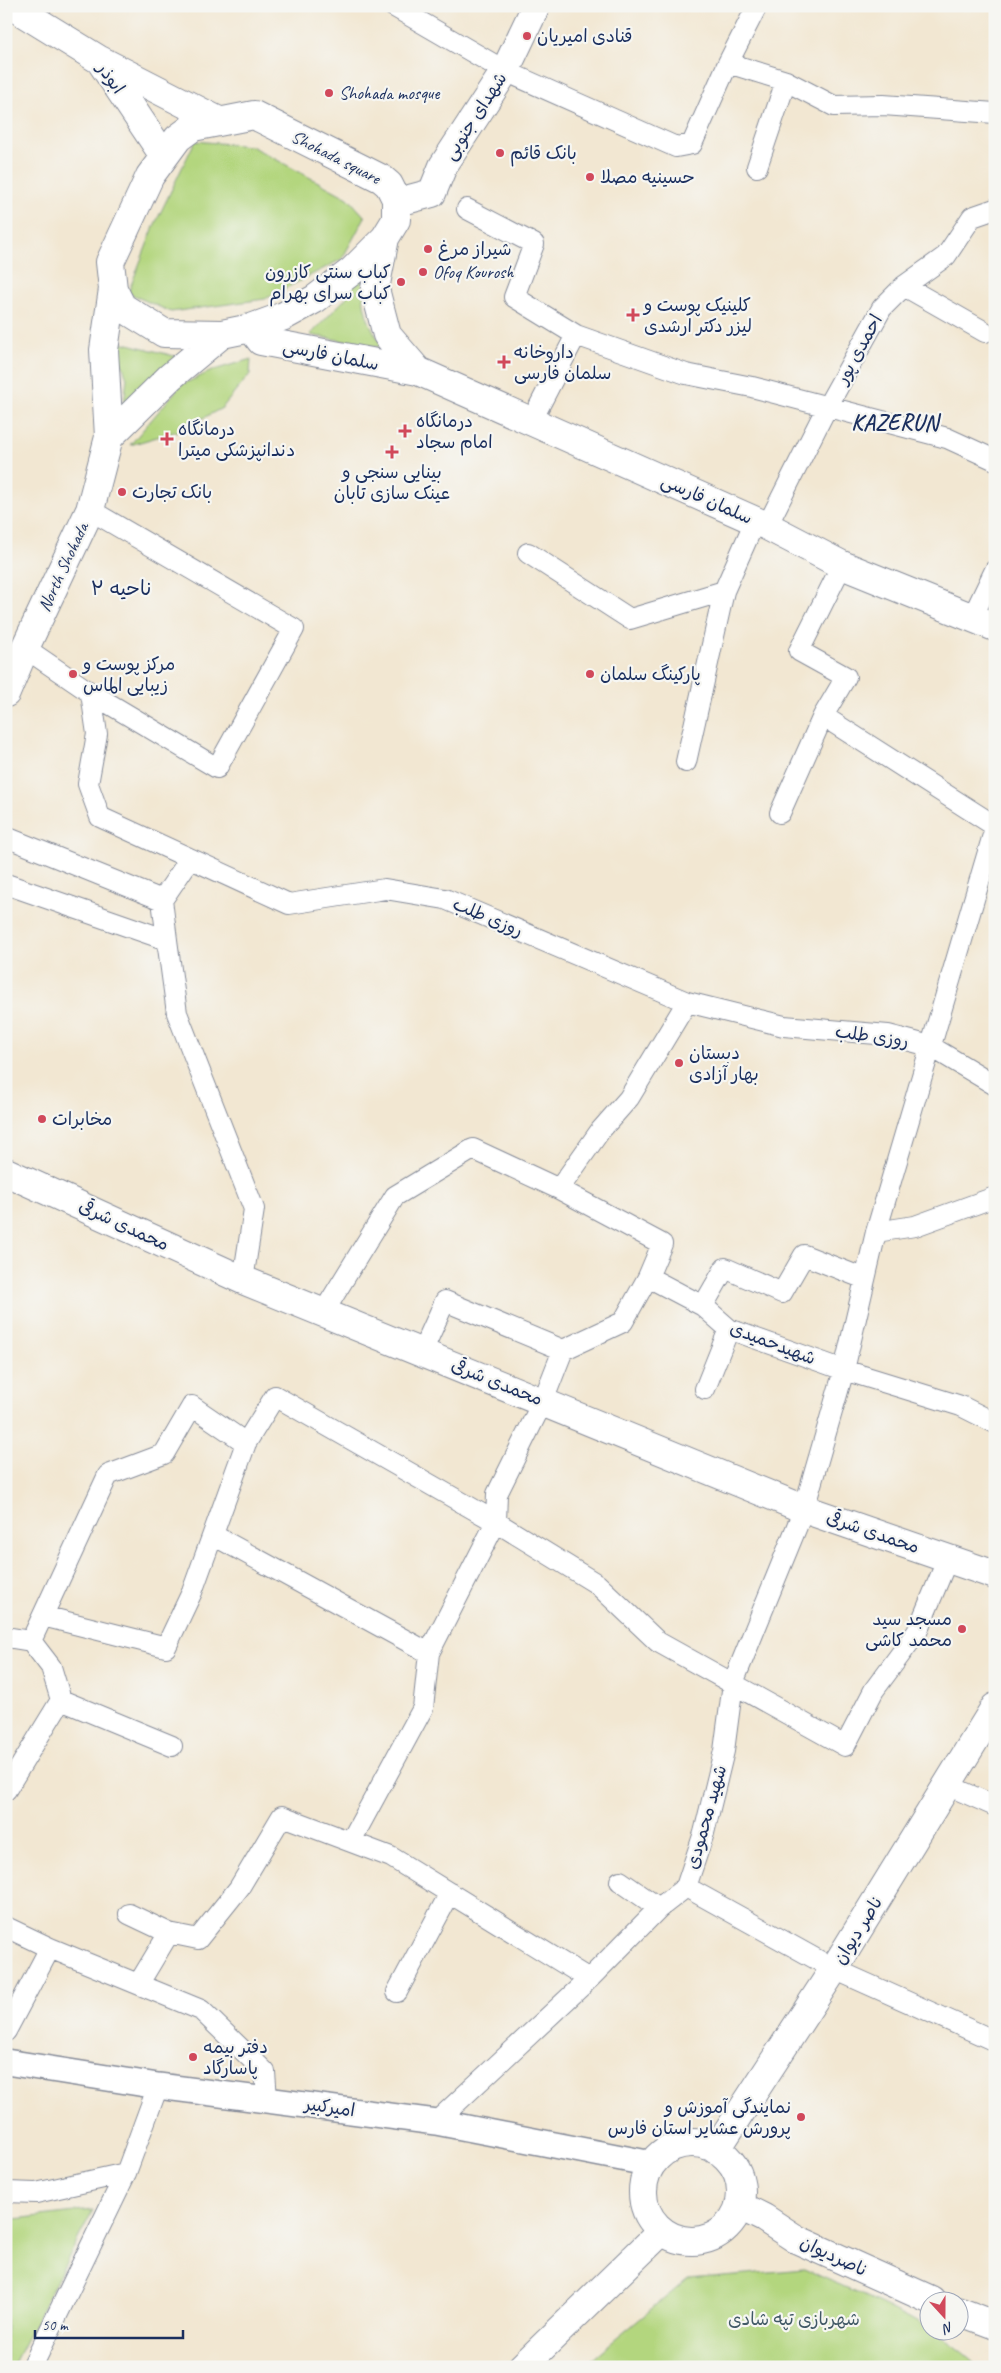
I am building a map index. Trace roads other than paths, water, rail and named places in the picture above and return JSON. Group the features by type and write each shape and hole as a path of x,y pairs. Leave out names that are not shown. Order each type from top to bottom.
{"main road":[{"name":"ابوذر","path":"12,6 98,59 164,156"},
{"name":"شهدای جنوبی","path":"396,200 402,201 432,193 443,166 505,71 536,6"},
{"path":"98,59 219,121"},
{"name":"Shohada square","path":"254,115 382,179 389,185 396,200 396,220 386,238 352,271 315,299 284,316 251,328 222,334 164,333 122,307 113,289 110,262 150,176 164,156 178,138 193,127 219,121 254,115"},
{"name":"سلمان فارسی","path":"386,238 375,289 387,335 418,372"},
{"path":"109,437 104,350 113,289"},
{"name":"سلمان فارسی","path":"251,328 261,341 418,372 532,420 761,523 842,565 984,622"},
{"path":"109,437 170,377 222,334"},
{"name":"North Shohada","path":"6,693 25,648 90,510 109,437"},
{"name":"محمدی شرقی","path":"6,1172 243,1280 804,1508 948,1558 978,1571 995,1575"},
{"name":"ناصر دیوان","path":"716,2150 834,1969 995,1707"},
{"path":"684,2144 700,2144 716,2150 729,2160 739,2176 740,2206 731,2220 720,2231 706,2238 683,2239 662,2231 651,2220 643,2197 646,2173 652,2164 668,2148 684,2144"},
{"name":"ناصردیوان","path":"740,2206 764,2218 796,2239 918,2294"},
{"path":"520,2366 662,2231"},
{"path":"968,2313 992,2317"}],"street":[{"path":"393,6 505,71 676,147 692,144 728,63 757,6"},
{"path":"728,63 786,81 834,106 883,105 995,113"},
{"path":"757,167 786,81"},
{"name":"احمدی پور","path":"686,762 724,592 761,523 882,308 904,286 946,256 972,217 995,209"},
{"path":"467,210 534,244 514,296 576,335 686,374 752,387 947,438 995,460"},
{"path":"904,286 985,332"},
{"path":"532,420 576,335"},
{"path":"25,648 91,693 217,768 294,629 90,510"},
{"path":"528,553 630,620 724,592"},
{"path":"780,812 823,716 846,677 799,651 842,565"},
{"path":"984,622 995,570"},
{"name":"روزی طلب","path":"91,693 97,734 88,784 100,816 289,904 385,889 445,899 687,1002 784,1026 888,1035 930,1046 995,1085"},
{"path":"823,716 995,827"},
{"name":"شهید محمودی","path":"436,2122 589,1979 659,1908 686,1887 704,1833 724,1751 732,1683 804,1508 844,1370 876,1232 995,827"},
{"path":"6,837 162,900"},
{"path":"190,859 162,900 167,940 177,1013 254,1209 243,1280"},
{"path":"6,884 167,940"},
{"path":"559,1189 600,1131 629,1098 687,1002"},
{"path":"323,1312 396,1196 472,1150 559,1189 662,1244 648,1277 623,1322 563,1350 543,1401 497,1494 496,1522 429,1653 422,1708 351,1841"},
{"path":"876,1232 915,1226 995,1197"},
{"path":"703,1306 726,1268 782,1293 804,1256 865,1279"},
{"name":"شهیدحمیدی","path":"648,1277 703,1306 729,1329 844,1370 960,1406 995,1423"},
{"path":"422,1352 445,1301 563,1350"},
{"path":"705,1389 729,1329"},
{"path":"43,1616 166,1647 192,1592 246,1443 274,1396 496,1522 597,1584 658,1642 845,1746 874,1690 917,1632 948,1558"},
{"path":"31,1641 108,1475 164,1454 192,1406 246,1443"},
{"path":"213,1535 429,1653"},
{"path":"6,1637 31,1641 51,1666 61,1700 6,1790"},
{"path":"61,1700 172,1746"},
{"path":"947,1785 995,1806"},
{"path":"129,1914 169,1933 198,1939 239,1888 282,1816 390,1856 589,1979"},
{"path":"620,1881 659,1908"},
{"path":"686,1887 834,1969 995,2041"},
{"path":"397,1992 450,1893"},
{"path":"6,1927 50,1948 201,2010 264,2072 267,2098"},
{"path":"139,1983 169,1933"},
{"path":"6,2031 50,1948"},
{"name":"امیرکبیر","path":"6,2062 158,2086 267,2098 436,2122 652,2164"},
{"path":"32,2367 126,2173 158,2086"},
{"path":"6,2192 36,2193 126,2173"}],"place":[{"name":"قنادی امیریان","path":"527,36"},
{"name":"Shohada mosque","path":"329,93"},
{"name":"بانک قائم","path":"500,153"},
{"name":"حسینیه مصلا","path":"590,177"},
{"name":"شیراز مرغ","path":"428,249"},
{"name":"Ofoq Kourosh","path":"423,272"},
{"name":"کباب سنتی کازرون کباب سرای بهرام","path":"401,282"},
{"name":"کلینیک پوست و لیزر دکتر ارشدی","path":"633,315"},
{"name":"داروخانه سلمان فارسی","path":"504,362"},
{"name":"درمانگاه امام سجاد","path":"405,431"},
{"name":"درمانگاه دندانپزشکی میترا","path":"167,439"},
{"name":"بینایی سنجی و عینک سازی تابان","path":"392,452"},
{"name":"بانک تجارت","path":"122,492"},
{"name":"مرکز پوست و زیبایی الماس","path":"73,674"},
{"name":"پارکینگ سلمان","path":"590,674"},
{"name":"دبستان بهار آزادی","path":"679,1063"},
{"name":"مخابرات","path":"42,1119"},
{"name":"مسجد سید محمد کاشی","path":"962,1629"},
{"name":"دفتر بیمه پاسارگاد","path":"193,2057"},
{"name":"نمایندگی آموزش و پرورش عشایر استان فارس","path":"801,2117"}],"district":[{"name":"KAZERUN","path":"895,422"},
{"name":"ناحیه ۲","path":"121,588"}],"park label":[{"name":"شهربازی تپه شادی","path":"794,2319"}]}
